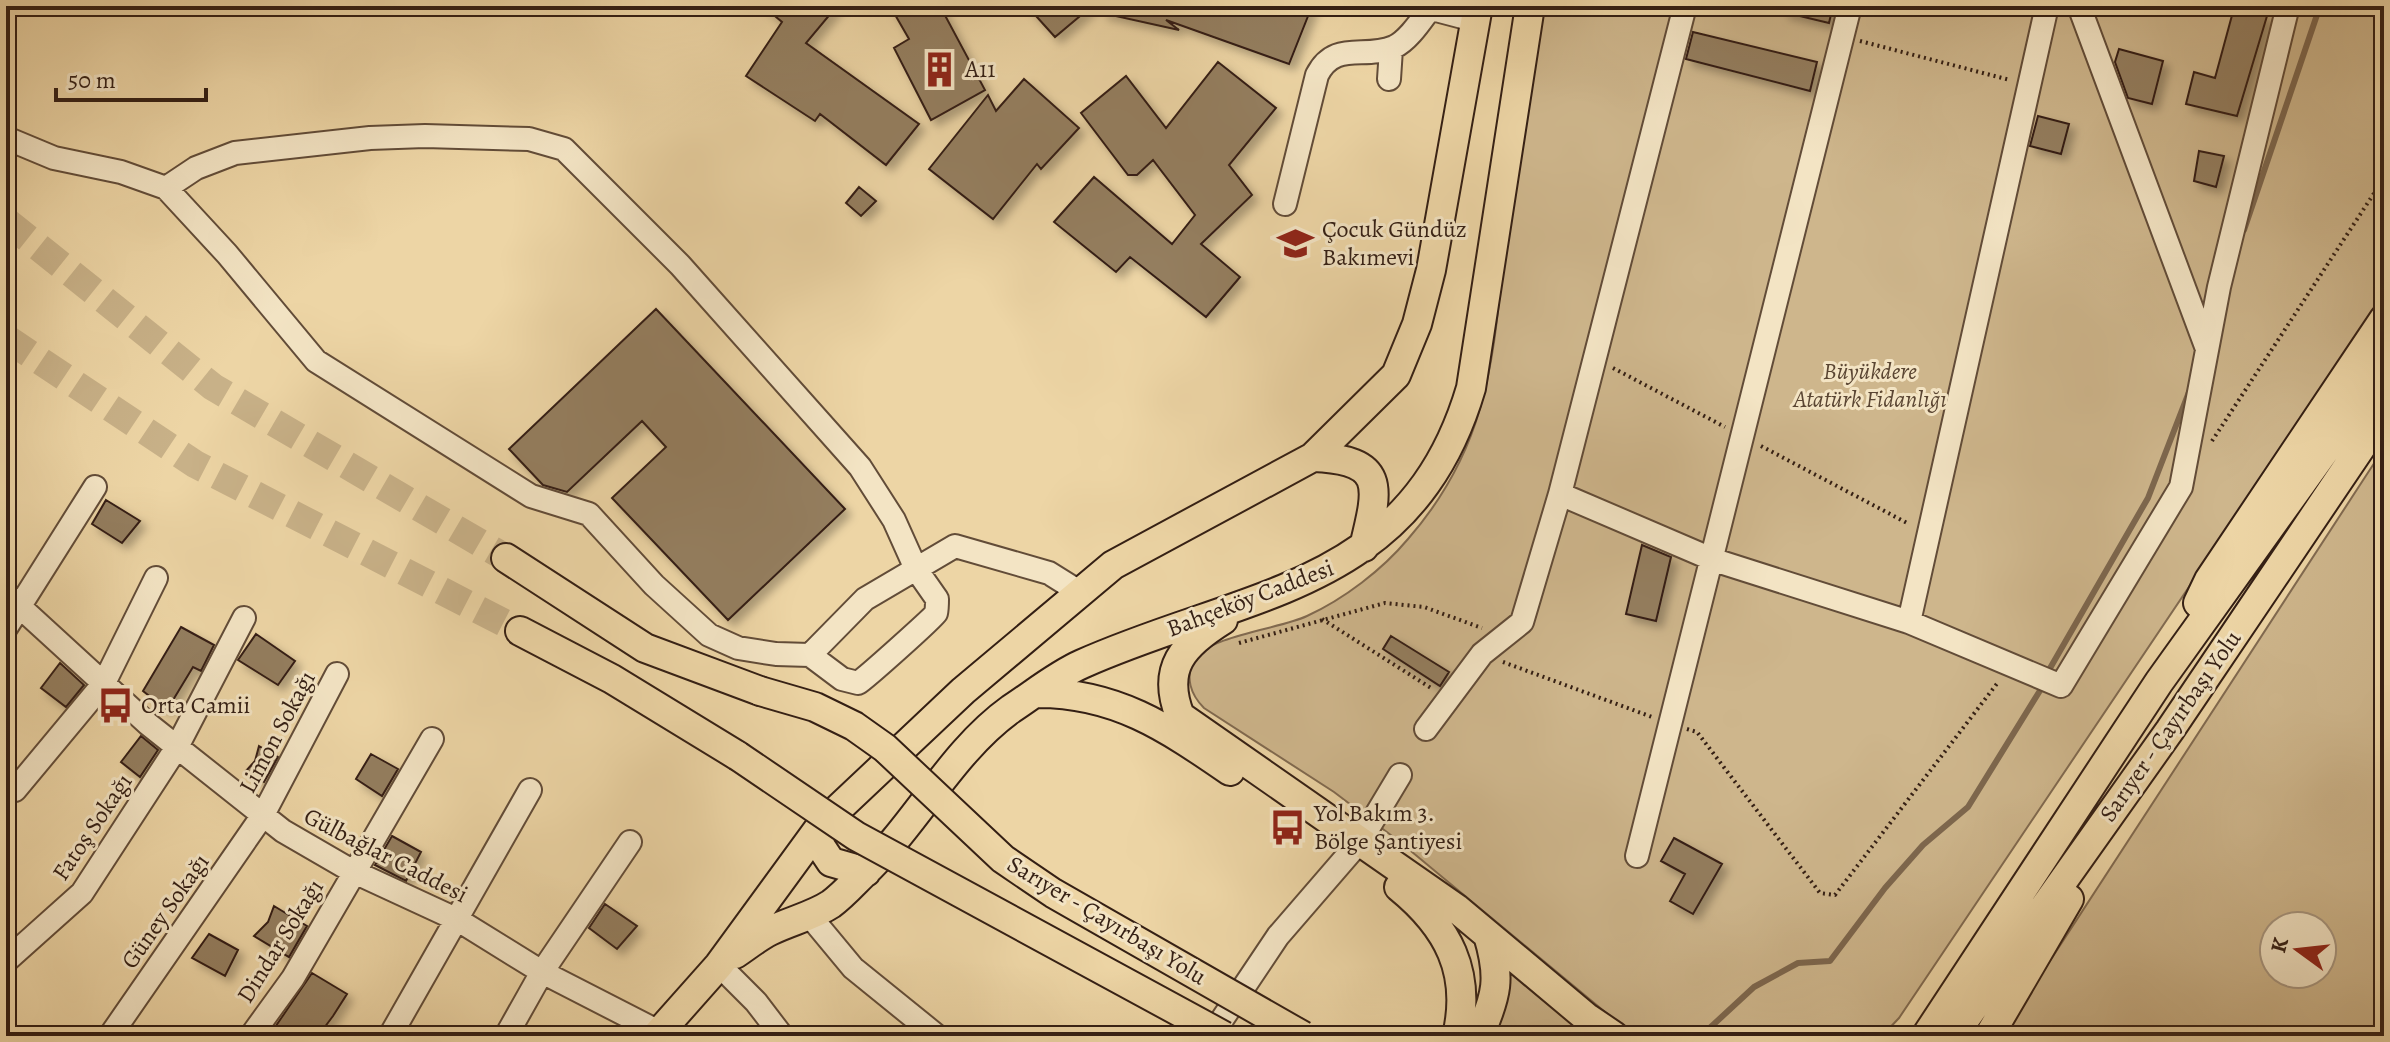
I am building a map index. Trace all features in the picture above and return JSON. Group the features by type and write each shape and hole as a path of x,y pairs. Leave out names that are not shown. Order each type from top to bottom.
{"main road":[{"name":"Bahçeköy Caddesi","path":"719,965 769,931 831,904 866,872 994,722 1034,693 1079,665 1316,576 1364,547 1418,495 1459,428 1476,361 1530,6"},
{"name":"Bahçeköy Caddesi","path":"657,1034 719,965 822,824 963,691 1113,565 1313,457 1396,375 1409,350 1431,270 1476,13"},
{"name":"Sarıyer - Çayırbaşı Yolu","path":"2159,682 2209,580 2384,319"},
{"name":"Sarıyer - Çayırbaşı Yolu","path":"1926,1036 2159,682 2383,370"},
{"name":"Sarıyer - Çayırbaşı Yolu","path":"1953,1036 2170,730 2384,413"},
{"path":"1313,457 1342,458 1356,462 1368,472 1374,486 1373,509 1364,547"},
{"name":"Sarıyer - Çayırbaşı Yolu","path":"506,558 645,648 760,691 815,707 854,726 885,748 1003,859 1053,893 1303,1036"},
{"path":"1245,605 1205,631 1180,655 1171,692 1180,716 1356,846 1488,935 1586,1017 1614,1036"},
{"name":"Sarıyer - Çayırbaşı Yolu","path":"520,631 612,679 738,756 856,836 1224,1036"},
{"path":"1034,693 1091,696 1128,709 1356,846 1423,906 1452,947 1462,994 1457,1036"},
{"path":"1989,1036 2170,730"},
{"path":"822,824 819,844 831,862 866,872"},
{"path":"793,860 795,899 809,915"},
{"path":"1479,1036 1496,995 1496,963 1488,935"},
{"path":"1906,1036 1960,984"}],"street":[{"path":"1426,729 1446,698 1482,654 1522,622 1560,494 1685,6"},
{"path":"1637,856 1714,560 1850,6"},
{"path":"1909,622 2047,6"},
{"path":"2079,6 2207,350"},
{"path":"1560,494 1714,560 1909,622 2061,686 2181,487 2219,287 2288,6"},
{"path":"1285,204 1320,68 1336,53 1391,49 1399,44 1428,7 1476,13"},
{"path":"1389,79 1391,49"},
{"path":"6,138 54,158 121,172 166,188 227,254 316,361 531,496 589,514 654,585 709,635 738,648 810,655 842,679 858,683 874,674 908,636 936,613 937,599 916,569 894,520 860,467 669,253 564,149 529,139 370,138 235,153 196,168 166,188"},
{"path":"6,628 13,600 95,487"},
{"path":"810,655 865,599 955,546 1049,573 1081,593"},
{"path":"15,790 104,683 156,578"},
{"name":"Gülbağlar Caddesi","path":"13,600 177,747 263,815 352,871 458,920 542,972 657,1034"},
{"name":"Fatoş Sokağı","path":"6,961 82,893 177,747 244,618"},
{"name":"Limon Sokağı","path":"263,815 337,674"},
{"name":"Dindar Sokağı","path":"251,1036 293,978 352,871 432,739"},
{"path":"1211,1036 1278,936 1356,846 1400,775"},
{"path":"390,1036 530,790"},
{"name":"Güney Sokağı","path":"110,1036 263,815"},
{"path":"506,1036 542,972 630,842"},
{"path":"809,915 853,968 937,1036"},
{"path":"719,965 756,1002 782,1036"}],"path":[{"path":"1842,37 2030,85"},
{"path":"2207,449 2384,178"},
{"path":"1595,359 1929,534"},
{"path":"1239,643 1375,604 1397,603 1439,612 1503,637"},
{"path":"1322,619 1446,698"},
{"path":"1482,654 1697,732 1820,893 1835,895 2011,665"}],"green space":[{"name":"Büyükdere Atatürk Fidanlığı","path":"1540,6 2384,6 2384,297 1899,1018 1882,1036 1634,1036 1400,842 1334,792 1204,708 1193,692 1190,672 1195,659 1203,651 1230,638 1307,616 1335,601 1374,573 1398,551 1438,501 1460,462 1475,424 1494,344 1509,210"},
{"path":"2384,448 2384,1036 2001,1036"},
{"path":"1506,959 1596,1036 1478,1036"}],"building":[{"path":"763,6 837,6 806,43 919,124 886,165 820,114 815,121 746,76 782,22"},
{"name":"A11","path":"890,6 940,6 985,90 931,120 894,48 909,39"},
{"path":"1027,6 1092,6 1055,37"},
{"path":"1102,6 1312,6 1289,64 1166,20 1179,30 1102,13"},
{"path":"1784,6 1833,6 1829,23 1783,12"},
{"path":"2234,8 2267,16 2237,116 2186,104 2194,72 2215,78"},
{"path":"1693,32 1817,62 1810,91 1686,59"},
{"path":"2119,49 2163,61 2152,104 2128,98 2115,62"},
{"path":"1218,62 1276,108 1229,165 1252,195 1201,244 1240,277 1206,317 1130,257 1116,272 1054,222 1094,177 1172,244 1195,215 1153,160 1137,175 1128,175 1081,113 1126,76 1166,128"},
{"path":"1024,79 1079,128 1041,169 1037,164 993,219 929,169 988,95 996,111"},
{"path":"2038,116 2069,124 2061,154 2030,146"},
{"path":"2199,151 2224,156 2216,187 2194,181"},
{"path":"859,187 876,201 861,216 846,203"},
{"path":"656,309 845,509 728,620 612,498 666,447 642,421 567,492 543,485 509,449"},
{"path":"106,500 140,521 122,543 92,524"},
{"path":"1642,545 1671,557 1656,621 1626,614"},
{"path":"181,627 214,645 201,671 193,667 167,710 143,691"},
{"path":"256,634 295,661 278,685 238,660"},
{"path":"1391,636 1449,672 1440,686 1383,649"},
{"path":"60,663 84,685 66,707 41,688"},
{"path":"141,736 158,750 140,777 121,762"},
{"path":"259,746 278,757 264,782 245,772 255,761"},
{"path":"371,754 398,769 382,796 356,779"},
{"path":"392,836 421,852 406,881 375,865"},
{"path":"1674,838 1722,864 1693,914 1670,901 1685,874 1661,861"},
{"path":"605,904 637,926 617,949 589,928"},
{"path":"274,906 307,926 289,957 254,936 268,922"},
{"path":"209,934 238,950 225,976 192,958"},
{"path":"312,973 347,994 333,1016 318,1036 269,1036"}],"waterway":[{"path":"2244,230 2320,6"},
{"path":"2049,670 2148,498 2189,392"},
{"path":"1701,1036 1754,987 1798,963 1830,961 1885,888 1923,845 1968,807 2041,689"}],"tunnel":[{"path":"6,221 213,387 506,558"},
{"path":"6,338 195,464 520,631"}],"place":[{"name":"A11","path":"939,69"},
{"name":"Çocuk Gündüz Bakımevi","path":"1296,243"},
{"name":"Orta Camii","path":"115,705"},
{"name":"Yol Bakım 3. Bölge Şantiyesi","path":"1288,827"}]}
